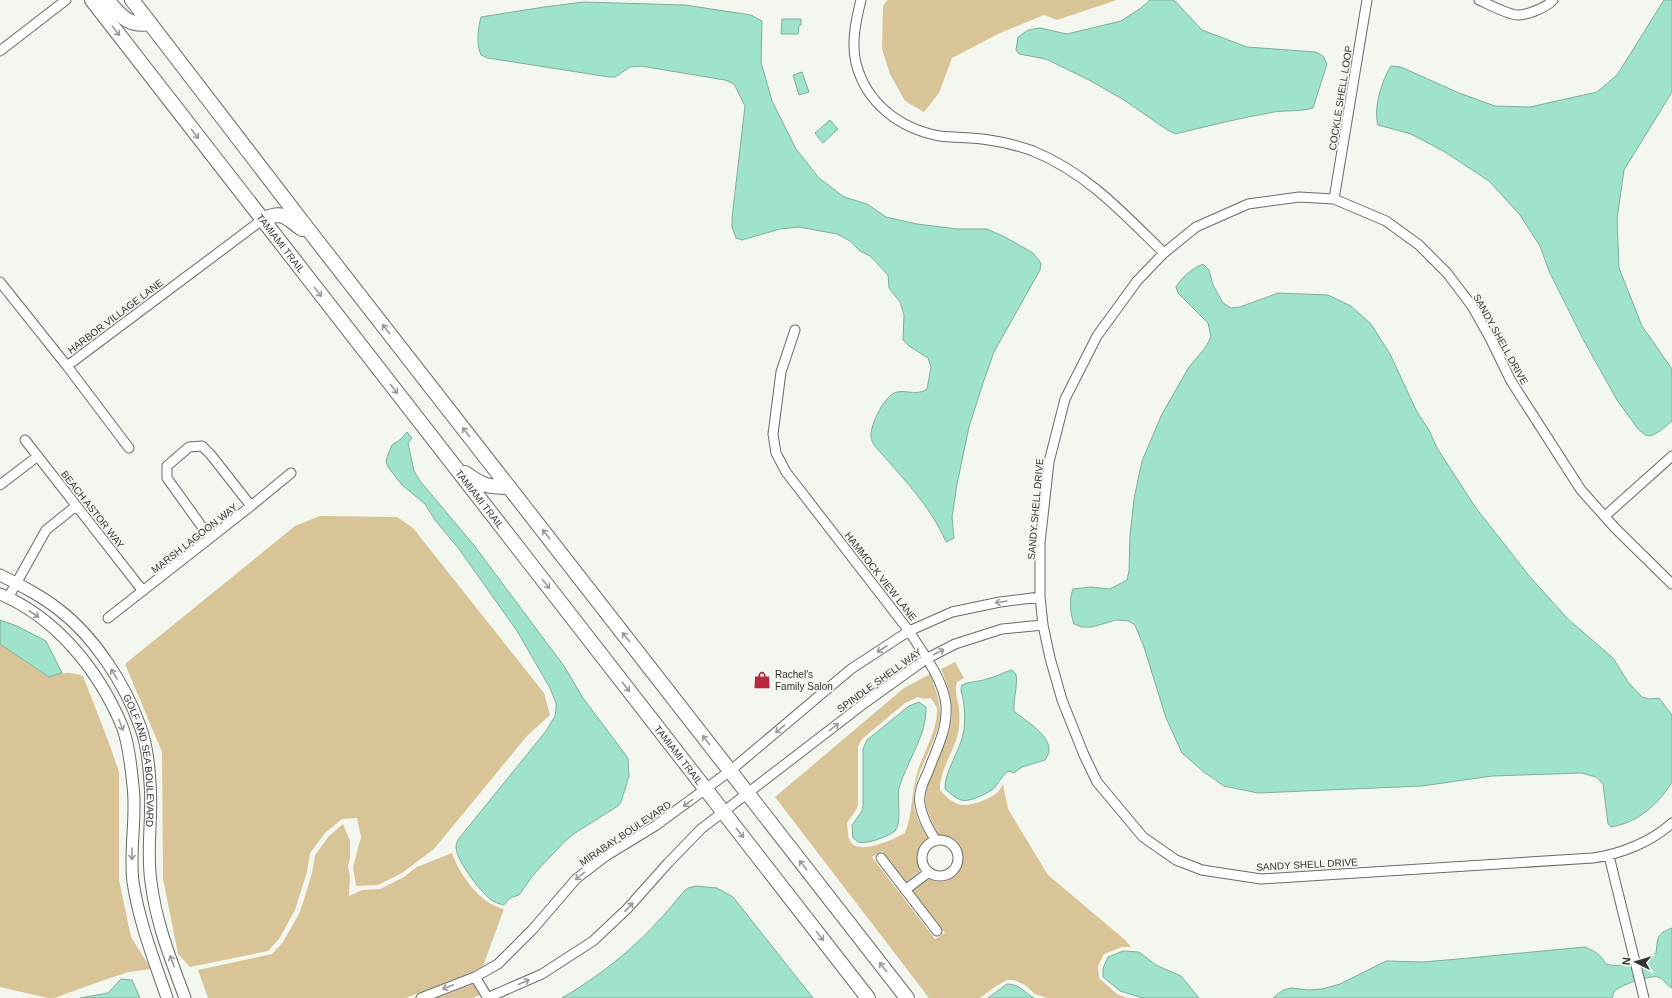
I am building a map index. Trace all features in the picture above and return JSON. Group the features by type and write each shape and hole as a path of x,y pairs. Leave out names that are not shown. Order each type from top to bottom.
{"main road":[{"name":"TAMIAMI TRAIL","path":"92,0 868,998"},
{"path":"106,0 118,14 131,23 139,25 150,23"},
{"path":"132,0 314,237 907,998"},
{"path":"262,220 274,215 283,215 314,237"},
{"path":"453,465 481,484 492,487 509,486"}],"street":[{"path":"0,51 66,0"},
{"path":"861,0 856,16 854,41 856,62 861,78 869,93 881,107 897,120 914,129 940,136 989,140 1013,144 1034,152 1073,172 1099,191 1164,253"},
{"name":"COCKLE SHELL LOOP","path":"1334,199 1367,0"},
{"path":"1479,0 1514,15 1536,11 1553,0"},
{"name":"SANDY SHELL DRIVE","path":"1672,584 1581,490 1512,381 1472,306 1447,273 1419,245 1386,221 1334,199 1299,197 1248,204 1196,227 1164,253 1137,282 1097,336 1065,399 1049,462 1040,543 1040,596 1043,625 1050,658 1062,700 1084,755 1097,782 1143,837 1176,860 1202,870 1261,879 1609,856 1642,843 1672,823"},
{"name":"HARBOR VILLAGE LANE","path":"0,282 67,366 262,220"},
{"name":"HAMMOCK VIEW LANE","path":"795,330 781,372 773,434 776,453 786,472 910,631 926,659 935,671 946,703 943,732 920,791 920,804 925,823 936,841"},
{"path":"67,366 129,448"},
{"name":"BEACH ASTOR WAY","path":"25,440 143,591"},
{"path":"210,538 167,478 167,466 189,447 202,446 212,455 251,506"},
{"path":"0,485 38,456"},
{"path":"1605,516 1672,456"},
{"name":"MARSH LAGOON WAY","path":"108,618 291,473"},
{"path":"4,596 16,583 46,530 76,506"},
{"name":"GOLF AND SEA BOULEVARD","path":"0,575 58,609 83,632 104,658 125,690 141,727 148,755 150,784 148,857 153,897 163,938 186,998"},
{"name":"GOLF AND SEA BOULEVARD","path":"4,596 46,622 66,640 87,664 106,693 122,728 133,787 131,857 134,883 139,913 167,998"},
{"path":"730,771 851,669 910,631 952,612 1000,602 1040,596"},
{"name":"SPINDLE SHELL WAY","path":"747,794 866,702 926,659 955,644 1002,629 1043,625"},
{"name":"MIRABAY BOULEVARD","path":"421,998 475,977 498,964 533,929 576,879 606,856 655,826 730,771"},
{"path":"475,977 488,998 542,974 593,941 627,909 668,863 696,835 747,794"},
{"path":"936,841 946,841 951,844 956,852 957,862 955,868 945,875 940,876 929,872 923,862 922,857 926,846 936,841"},
{"path":"1609,856 1644,998"},
{"path":"881,858 937,932"},
{"path":"905,890 929,872"}],"shaded area":[{"path":"887,0 1117,0 1057,20 1044,15 1000,33 952,58 939,93 924,112 905,101 890,74 882,49 883,6"},
{"path":"1150,0 1174,0 1202,30 1247,47 1316,52 1323,56 1327,64 1313,108 1261,114 1175,134 1124,100 1089,80 1046,59 1019,54 1016,50 1018,37 1028,30 1040,28 1067,34 1121,21 1141,8"},
{"path":"1664,0 1672,0 1672,92 1624,170 1617,219 1619,268 1642,326 1672,369 1672,421 1651,436 1645,435 1638,429 1617,400 1584,341 1549,271 1540,246 1520,215 1489,181 1445,152 1411,134 1378,125 1377,111 1379,94 1384,79 1391,66 1401,67 1459,93 1495,106 1530,107 1597,92 1617,75"},
{"path":"584,2 685,5 751,15 762,21 761,62 772,101 796,149 819,178 844,197 867,204 886,217 917,224 958,229 987,229 1005,237 1033,253 1041,263 1040,270 994,352 969,427 957,484 952,517 954,538 946,542 940,529 923,503 874,445 871,438 873,425 879,411 888,398 897,392 920,392 927,389 931,367 928,358 909,346 903,340 904,315 900,302 889,288 888,275 870,256 860,251 850,241 837,234 799,227 780,229 742,240 736,238 732,227 732,218 745,106 734,84 725,80 641,66 630,67 615,77 609,77 488,58 481,55 479,51 478,36 481,17"},
{"path":"782,19 801,19 798,34 781,34"},
{"path":"802,72 809,92 799,95 793,75"},
{"path":"830,120 838,129 823,143 815,133"},
{"path":"1203,264 1209,270 1213,285 1223,303 1231,308 1240,307 1278,293 1328,295 1351,306 1371,324 1390,354 1417,412 1429,430 1437,448 1476,508 1530,577 1568,619 1613,658 1628,682 1642,697 1650,699 1659,698 1672,715 1672,782 1654,805 1638,817 1621,825 1611,827 1608,824 1603,784 1596,777 1581,773 1492,776 1422,786 1258,793 1224,786 1204,772 1182,753 1166,718 1144,647 1135,625 1129,621 1116,620 1092,627 1082,627 1074,624 1070,606 1073,589 1091,587 1110,589 1127,580 1129,571 1130,536 1134,499 1142,461 1162,414 1189,367 1205,348 1211,337 1208,323 1178,293 1176,287 1187,274"},
{"path":"407,432 412,438 408,443 414,471 420,481 473,544 564,666 583,698 628,758 629,776 621,802 618,806 565,841 534,874 519,895 510,898 504,905 490,899 480,889 464,867 457,853 456,845 460,837 546,731 555,716 556,703 550,688 517,631 459,549 435,520 425,504 402,485 388,467 386,462 392,445 401,439"},
{"path":"320,516 397,517 413,528 544,693 550,715 527,736 434,849 402,873 378,885 356,886 353,867 361,837 357,818 342,819 325,833 310,853 307,872 295,910 279,939 268,951 190,967 178,954 163,879 162,752 125,664 295,526"},
{"path":"0,620 17,626 46,641 62,673 49,677 0,644"},
{"path":"0,644 48,677 66,673 74,673 83,676 119,772 119,880 131,937 151,969 129,972 54,998 0,987"},
{"path":"955,662 964,678 957,682 956,686 959,728 955,744 942,775 940,790 953,802 967,805 990,797 998,792 1003,784 1008,809 1048,875 1124,939 1131,947 1122,947 1104,954 1098,966 1099,978 1117,994 1128,998 1048,998 1035,994 1025,985 1014,980 1007,980 980,998 929,998 775,797 904,688 930,674 939,700 940,716 934,738 916,782 914,793 916,813 928,838 917,853 917,862 920,871 906,882 882,851 872,857 935,939 945,933 913,891 929,879 941,882 951,879 958,872 962,863 962,853 959,844 951,838 939,835 926,804 928,785 947,738 952,717 951,698 941,669","holes":["918,697 924,699 931,698 937,708 937,717 933,732 918,770 908,825 905,833 891,840 872,846 856,846 850,841 847,824 858,805 858,747 862,739 905,703"]},
{"path":"1012,670 1016,674 1014,711 1036,728 1046,739 1049,753 1045,760 1022,767 1014,773 1009,771 1003,776 995,787 984,795 964,801 945,789 947,775 960,745 964,730 965,719 961,690 962,685 990,678"},
{"path":"919,702 926,707 925,717 920,738 899,788 899,817 897,828 892,833 883,837 861,843 858,842 853,838 852,825 862,811 863,805 863,749 867,740 909,706"},
{"path":"343,824 350,841 350,858 348,866 350,877 349,896 362,890 380,889 404,877 417,867 452,853 460,870 479,895 495,906 504,909 483,966 472,972 406,998 208,998 198,970 272,954 283,942 300,912 312,873 315,855 329,836"},
{"path":"696,886 717,888 733,897 813,998 562,998 614,963 657,922 685,890"},
{"path":"1672,928 1672,988 1660,978 1654,977 1642,979 1622,986 1614,992 1612,998 1273,998 1283,990 1291,988 1309,990 1322,989 1340,984 1386,961 1423,962 1585,947 1592,950 1602,958 1606,964 1625,965 1656,953 1660,934"},
{"path":"1123,951 1139,952 1156,965 1181,976 1199,998 1143,998 1120,991 1103,977 1103,968 1108,957"},
{"path":"121,979 132,980 140,998 80,998 108,993"},
{"path":"473,984 480,995 472,998 436,998"},
{"path":"1007,984 1015,985 1034,998 988,998"}],"place":[{"name":"Rachel's Family Salon","path":"762,680"}]}
